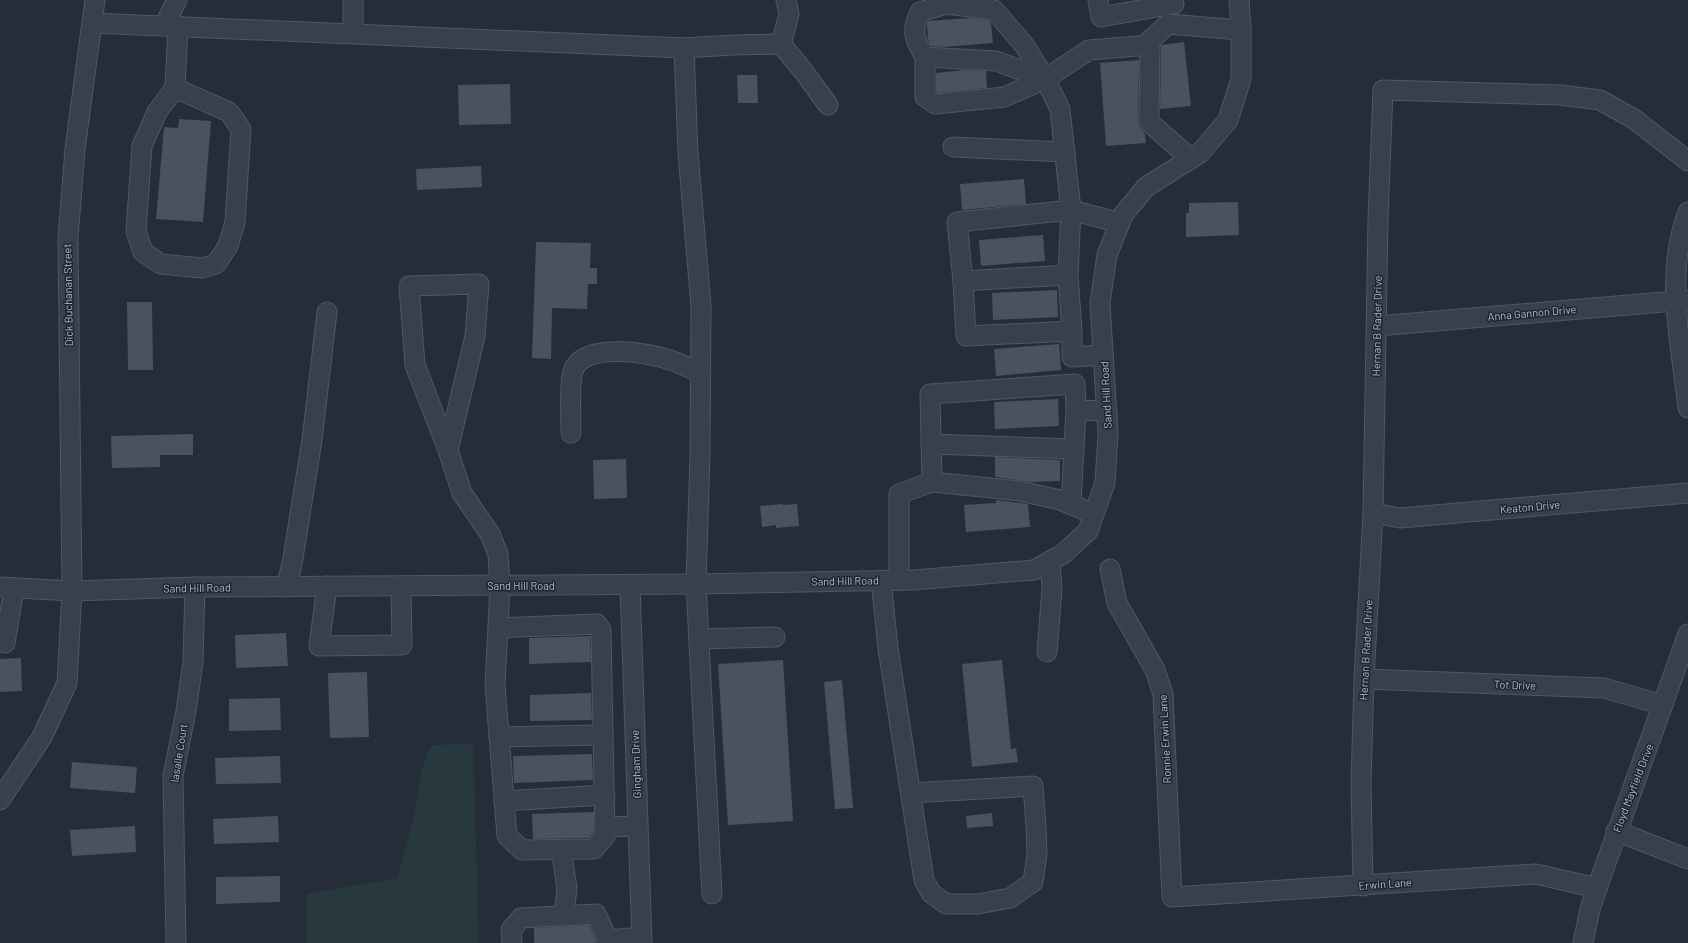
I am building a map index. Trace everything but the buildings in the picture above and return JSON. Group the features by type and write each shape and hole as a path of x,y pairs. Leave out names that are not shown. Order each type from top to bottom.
{"street":[{"name":"Dick Buchanan Street","path":"0,800 42,738 67,683 72,591 68,238 75,149 95,0"},
{"path":"175,88 229,112 241,129 236,222 228,246 216,264 202,268 161,264 143,252 136,231 142,146 157,112 175,88 171,26 177,0"},
{"path":"352,0 352,33"},
{"path":"781,44 789,14 786,0"},
{"path":"1098,0 1101,17 1174,4 1173,0"},
{"name":"Sand Hill Road","path":"7,588 72,591 195,587 696,584 890,580 1034,570 1063,554 1088,531 1105,483 1108,434 1100,303 1107,255 1123,215 1146,188 1200,153 1228,120 1241,79 1241,30 1239,0"},
{"path":"1103,355 1072,357 1072,331 1068,275 1072,210 1060,109 1045,79 1025,46 994,10 947,4 920,12 915,24 916,42 925,57 925,97 935,104 1004,97 1045,79 1089,50 1150,45 1149,122 1191,159"},
{"path":"92,22 684,48 781,44"},
{"path":"1145,46 1168,24 1241,30"},
{"path":"781,44 828,105"},
{"path":"684,48 688,153 701,306 700,455 696,584 712,894"},
{"path":"925,57 996,61 1045,79"},
{"name":"Hernan B Rader Drive","path":"1363,886 1361,783 1364,679 1372,513 1378,219 1383,90 1560,95 1600,100 1634,119 1688,160"},
{"path":"953,146 1065,152"},
{"path":"1072,331 966,336 963,281 957,222 1072,210 1120,223"},
{"path":"1688,212 1683,224 1677,253 1682,300 1688,408"},
{"path":"963,281 1068,275"},
{"path":"448,450 475,336 479,284 409,286 416,365 448,450 462,493 490,534 498,554 500,586 495,685 507,836 522,850 594,849 605,836 601,630 597,624 498,628"},
{"name":"Anna Gannon Drive","path":"1377,326 1682,300"},
{"path":"1070,307 1100,303"},
{"path":"286,587 292,564 312,440 327,312"},
{"path":"571,433 573,371 579,362 591,354 610,351 640,353 669,359 700,374"},
{"path":"932,482 930,394 1075,384 1076,410 1071,504"},
{"path":"1076,410 1107,410"},
{"path":"931,444 1074,449"},
{"path":"911,793 1033,786 1037,854 1033,882 1010,898 978,904 946,904 931,893 924,880 888,648 890,580 899,494 932,482 1020,491 1060,500 1094,514"},
{"name":"Keaton Drive","path":"1372,513 1400,518 1688,493"},
{"path":"1047,652 1052,589 1050,561"},
{"name":"Ronnie Erwin Lane","path":"1110,569 1117,603 1155,670 1163,694 1172,897"},
{"name":"Gingham Drive","path":"630,585 642,940"},
{"path":"327,586 319,646 402,645 401,586"},
{"name":"lasalle Court","path":"176,943 174,776 193,662 195,587"},
{"path":"5,643 7,588"},
{"path":"699,639 776,637"},
{"path":"602,645 632,644"},
{"name":"Floyd Mayfield Drive","path":"1583,943 1590,909 1616,831 1687,644"},
{"name":"Tot Drive","path":"1364,679 1604,688 1664,705"},
{"path":"603,705 634,707"},
{"path":"499,737 603,735"},
{"path":"504,801 605,795"},
{"path":"605,827 638,826"},
{"path":"1616,831 1688,859"},
{"path":"561,849 567,888 564,916"},
{"name":"Erwin Lane","path":"1172,897 1536,874 1597,888"},
{"path":"512,943 511,930 521,918 596,914 607,941 642,940"}],"shaded area":[{"path":"473,744 479,943 306,943 306,894 397,878 413,820 421,772 431,745"}]}
